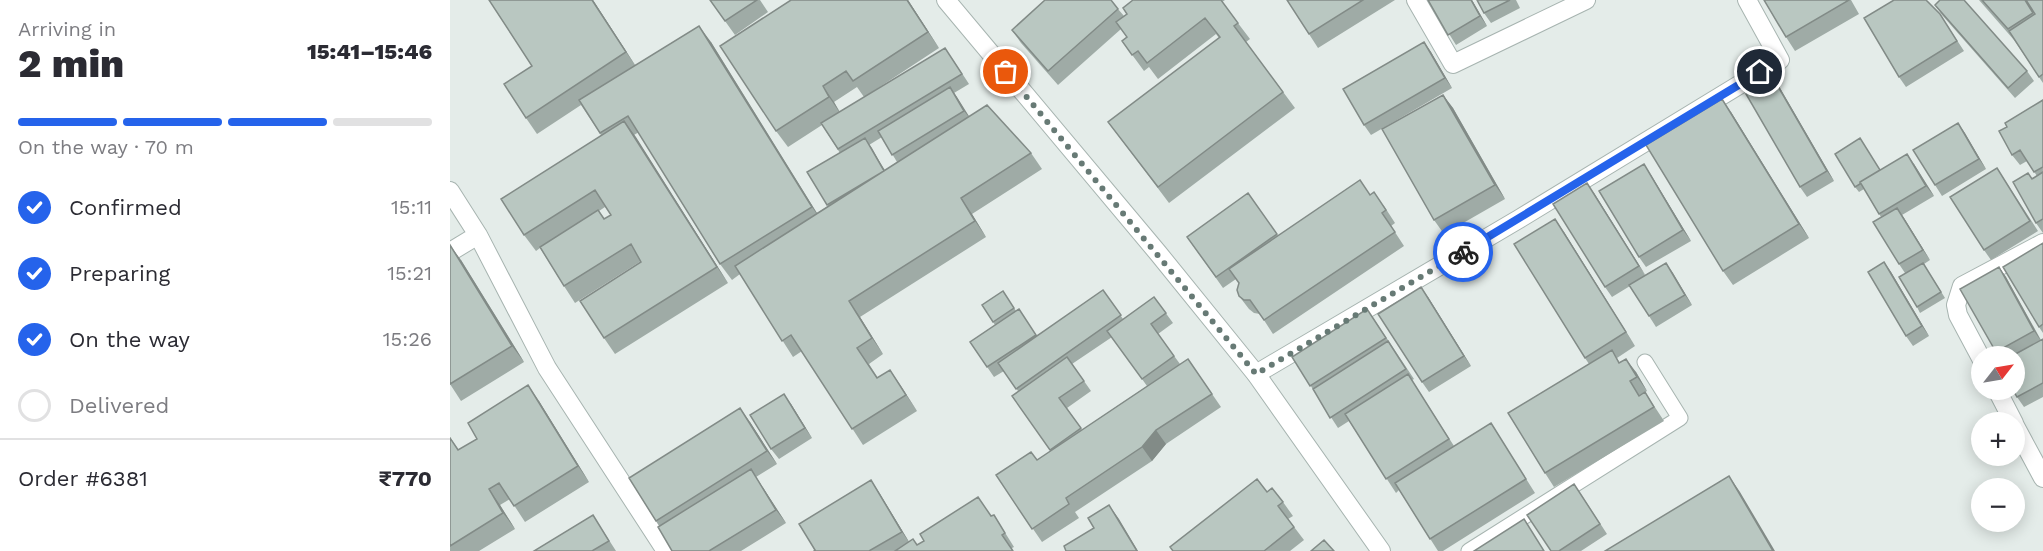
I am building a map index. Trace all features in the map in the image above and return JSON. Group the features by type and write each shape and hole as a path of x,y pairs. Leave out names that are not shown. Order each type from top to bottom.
{"street":[{"path":"946,0 1151,244 1256,374 1381,551"},
{"path":"1416,0 1453,63 1586,0"},
{"path":"1256,374 1780,60 1747,0"},
{"path":"450,191 478,235 547,368 666,551"},
{"path":"450,252 478,235"},
{"path":"1975,346 1958,315 1956,305 1962,286 2043,243"},
{"path":"2025,444 2043,478"}],"lane":[{"path":"1469,551 1680,418 1645,362"}],"building":[{"path":"489,0 592,0 626,52 526,118 504,84 532,66"},
{"path":"710,0 757,0 725,21"},
{"path":"791,0 907,0 928,32 853,81 846,71 823,86 829,97 776,131 720,46"},
{"path":"1045,0 1111,0 1118,9 1048,71 1012,30"},
{"path":"1133,0 1221,0 1238,23 1234,26 1283,92 1158,187 1108,122 1220,37 1205,18 1147,63 1138,51 1132,55 1122,41 1127,37 1116,22 1127,14 1123,8"},
{"path":"1287,0 1363,0 1309,34"},
{"path":"1428,0 1471,0 1480,16 1448,35"},
{"path":"1477,0 1510,0 1484,13"},
{"path":"1764,0 1849,0 1786,37"},
{"path":"1894,0 1926,0 1940,14 1957,41 1899,77 1864,18"},
{"path":"1940,0 1964,0 2027,71 2008,88 1935,5"},
{"path":"1982,0 2025,0 2033,13 2008,29"},
{"path":"2026,0 2043,0 2043,74 2039,77 2009,31 2035,14"},
{"path":"699,26 812,207 720,264 628,116 600,133 579,100"},
{"path":"1424,42 1445,78 1364,125 1343,89"},
{"path":"945,48 962,74 838,149 821,123"},
{"path":"1773,78 1827,171 1800,187 1746,94"},
{"path":"950,87 964,111 892,155 878,131"},
{"path":"1443,95 1495,185 1434,220 1382,129"},
{"path":"1722,99 1799,224 1723,271 1646,145"},
{"path":"2043,100 2043,167 2034,172 2020,150 2012,155 1999,131 2007,127 2005,123"},
{"path":"987,105 1031,153 961,198 975,221 849,301 872,338 857,348 877,378 890,370 906,395 852,429 791,335 782,341 735,266"},
{"path":"624,121 717,267 604,338 580,301 641,262 631,244 564,286 540,247 598,210 604,219 611,215 595,190 524,235 501,199"},
{"path":"1958,123 1979,159 1935,185 1913,150"},
{"path":"865,138 884,171 827,205 807,172"},
{"path":"1860,138 1880,170 1855,187 1835,154"},
{"path":"1907,154 1926,186 1879,214 1860,182"},
{"path":"1644,164 1683,230 1639,257 1599,191"},
{"path":"1997,168 2030,221 1984,250 1950,197"},
{"path":"2043,172 2043,219 2036,223 2013,182 2028,173 2032,179"},
{"path":"1360,180 1370,195 1374,192 1386,210 1382,213 1395,232 1264,320 1250,300 1244,300 1239,296 1237,290 1239,283 1229,269"},
{"path":"1587,183 1639,266 1605,287 1553,204"},
{"path":"1248,193 1277,234 1216,277 1187,237"},
{"path":"1897,208 1923,250 1899,264 1873,222"},
{"path":"1555,219 1626,332 1585,358 1514,244"},
{"path":"2043,243 2043,324 2039,327 2003,267"},
{"path":"450,245 512,346 450,384"},
{"path":"1884,262 1922,326 1906,336 1868,272"},
{"path":"1666,263 1685,295 1649,316 1629,285"},
{"path":"1923,263 1941,292 1917,307 1899,277"},
{"path":"1999,267 2034,331 2007,346 1993,346 1960,289"},
{"path":"1421,287 1464,356 1422,382 1378,314"},
{"path":"1103,290 1121,315 1016,389 998,363"},
{"path":"1003,291 1014,308 993,322 982,305"},
{"path":"1154,297 1166,313 1151,324 1174,356 1142,379 1107,331"},
{"path":"1019,309 1036,335 987,367 970,342"},
{"path":"1367,309 1386,338 1310,386 1292,357"},
{"path":"2043,339 2043,383 2025,393 2025,349"},
{"path":"1388,341 1406,369 1330,418 1313,389"},
{"path":"1612,350 1619,363 1626,359 1637,377 1630,381 1639,396 1645,392 1654,407 1545,473 1508,413"},
{"path":"1067,357 1084,381 1059,398 1081,428 1050,450 1012,396"},
{"path":"1188,359 1212,394 1156,430 1142,447 1066,498 1069,504 1032,529 996,475 1031,452 1037,460"},
{"path":"1408,374 1449,439 1386,479 1345,414"},
{"path":"528,385 578,466 514,506 499,483 489,489 503,513 450,546 450,438 458,450 477,439 468,423"},
{"path":"784,394 805,428 771,449 750,415"},
{"path":"740,408 767,451 656,521 629,478"},
{"path":"1491,423 1526,479 1430,539 1395,483"},
{"path":"751,469 776,510 709,551 672,551 658,527"},
{"path":"1729,476 1773,551 1605,551"},
{"path":"1257,479 1267,492 1272,488 1283,502 1278,506 1294,527 1264,551 1173,551 1170,547"},
{"path":"871,480 902,532 869,551 814,551 799,524"},
{"path":"1574,484 1600,524 1559,551 1551,551 1527,515"},
{"path":"978,497 991,516 994,515 1005,533 1002,535 1013,551 895,551 913,539 917,545 924,541 920,534"},
{"path":"1109,505 1137,551 1066,551 1064,546 1094,528 1088,518"},
{"path":"593,515 609,541 592,551 534,551"},
{"path":"1524,519 1544,551 1474,551"},
{"path":"1324,540 1334,551 1311,551"}],"way so far":[{"path":"1006,72 1256,374 1463,252"}],"route":[{"path":"1463,252 1760,72"}]}
